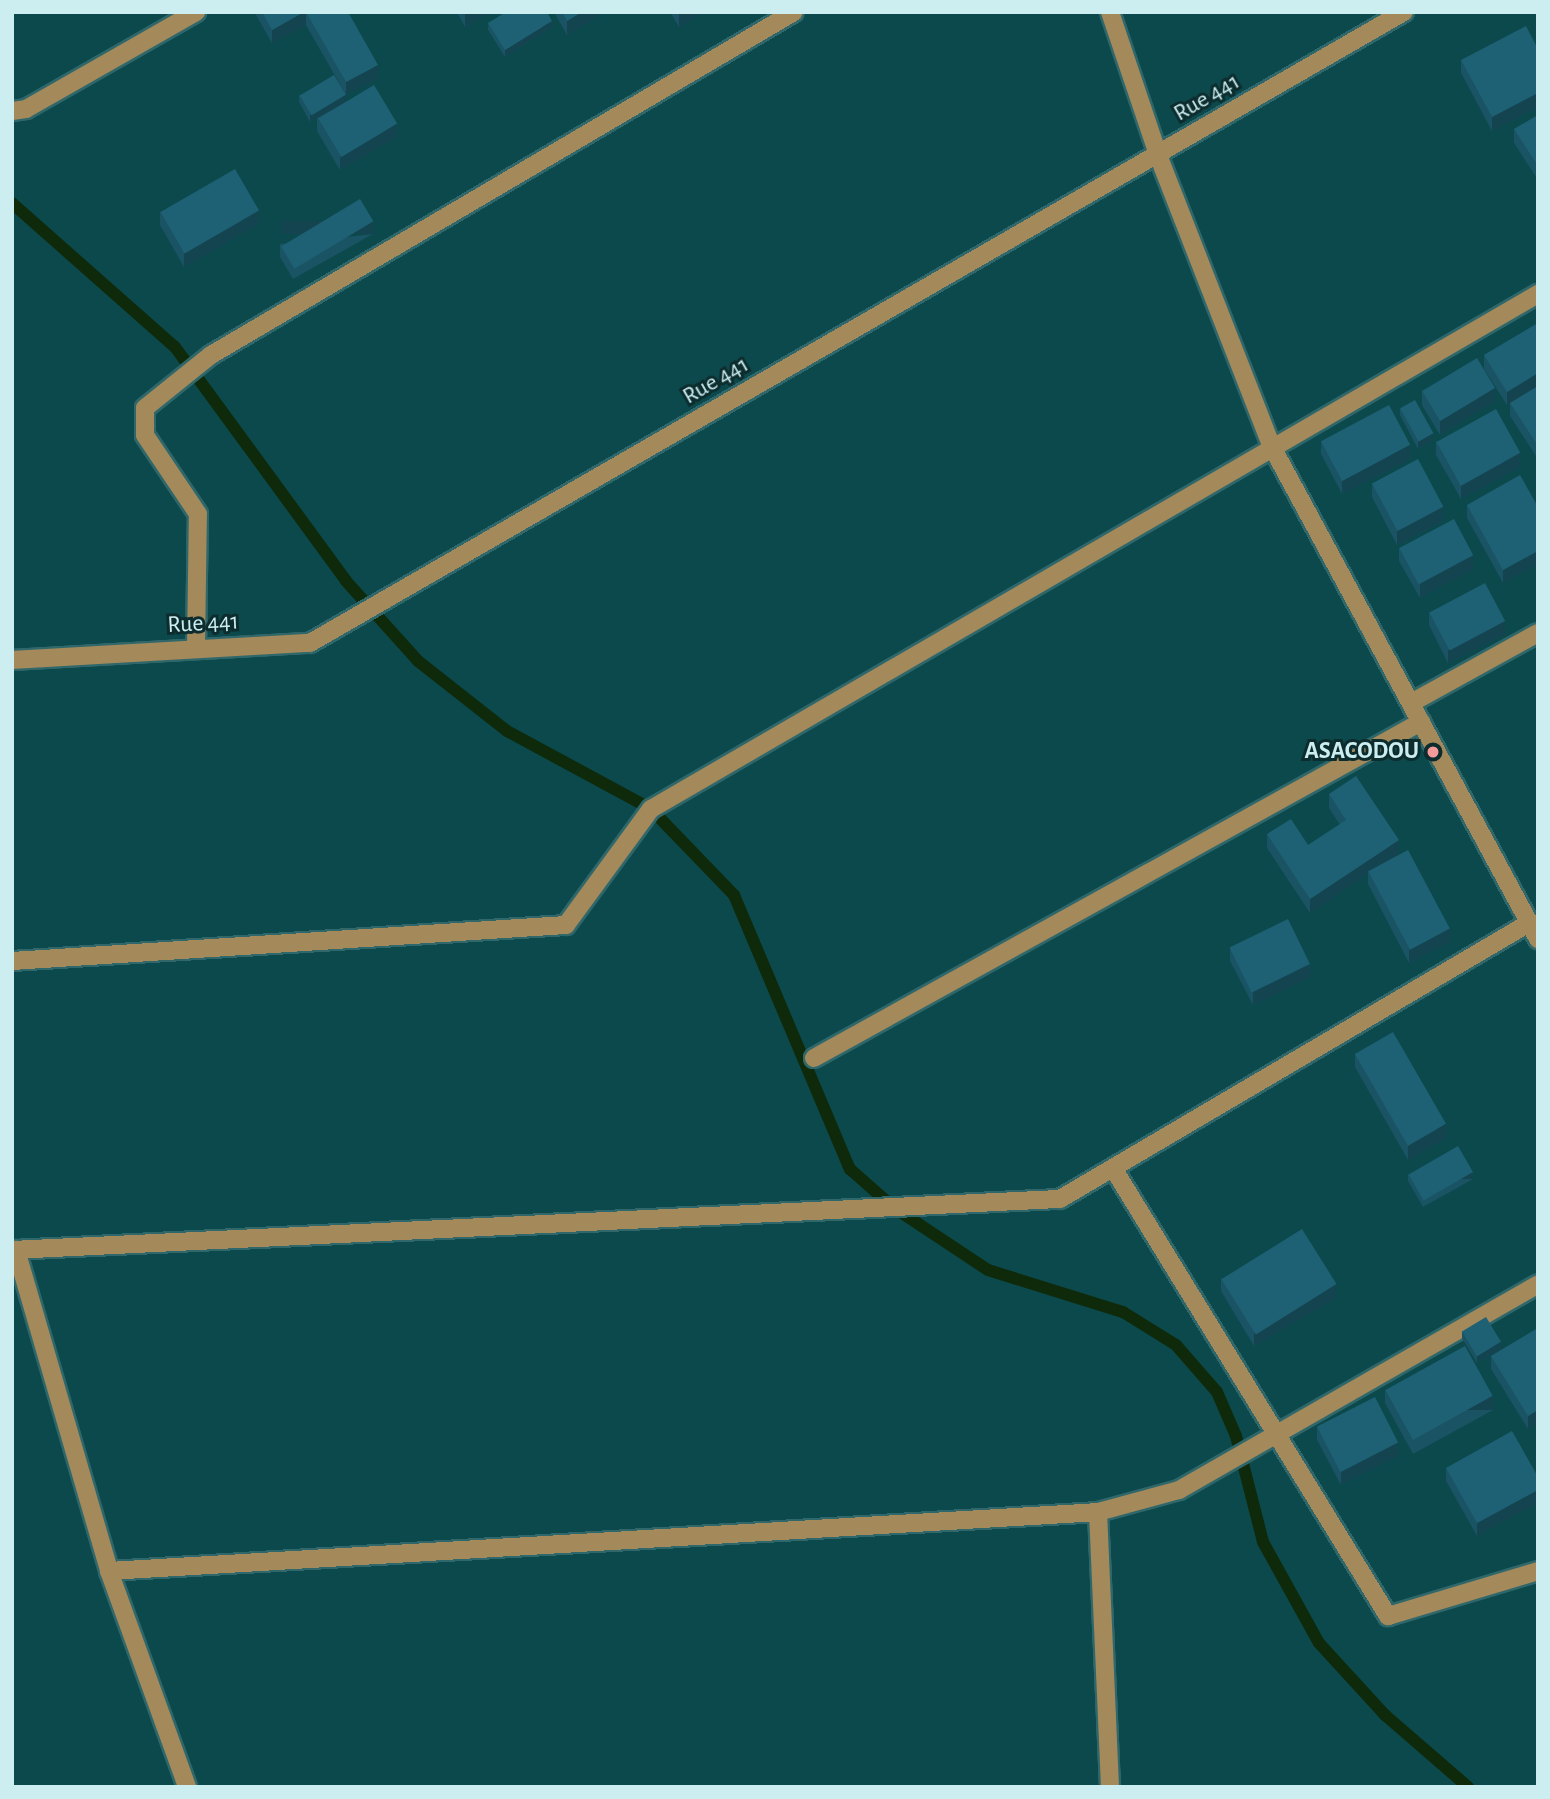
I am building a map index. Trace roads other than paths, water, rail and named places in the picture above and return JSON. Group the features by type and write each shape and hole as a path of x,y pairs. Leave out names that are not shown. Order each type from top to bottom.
{"street":[{"path":"12,111 26,109 196,12"},
{"path":"196,649 198,514 145,435 145,408 211,355 794,12"},
{"path":"187,1787 109,1571 14,1250 1060,1199 1533,931 1271,445 1158,155 1110,12"},
{"name":"Rue 441","path":"12,660 310,643 1404,12"},
{"path":"12,961 566,925 651,809 1271,445 1538,294"},
{"path":"1411,703 1538,633"},
{"path":"814,1058 1422,722"},
{"path":"1113,1168 1272,1439 1388,1616 1538,1571"},
{"path":"109,1571 1098,1513 1179,1490 1538,1284"},
{"path":"1098,1513 1110,1787"}],"waterway":[{"path":"12,203 175,347 346,581 418,661 507,731 651,809 734,895 850,1169 893,1207 988,1270 1123,1312 1176,1345 1217,1392 1236,1436 1263,1542 1319,1643 1385,1715 1468,1787"}],"place":[{"name":"ASACODOU","path":"1433,752"}]}
